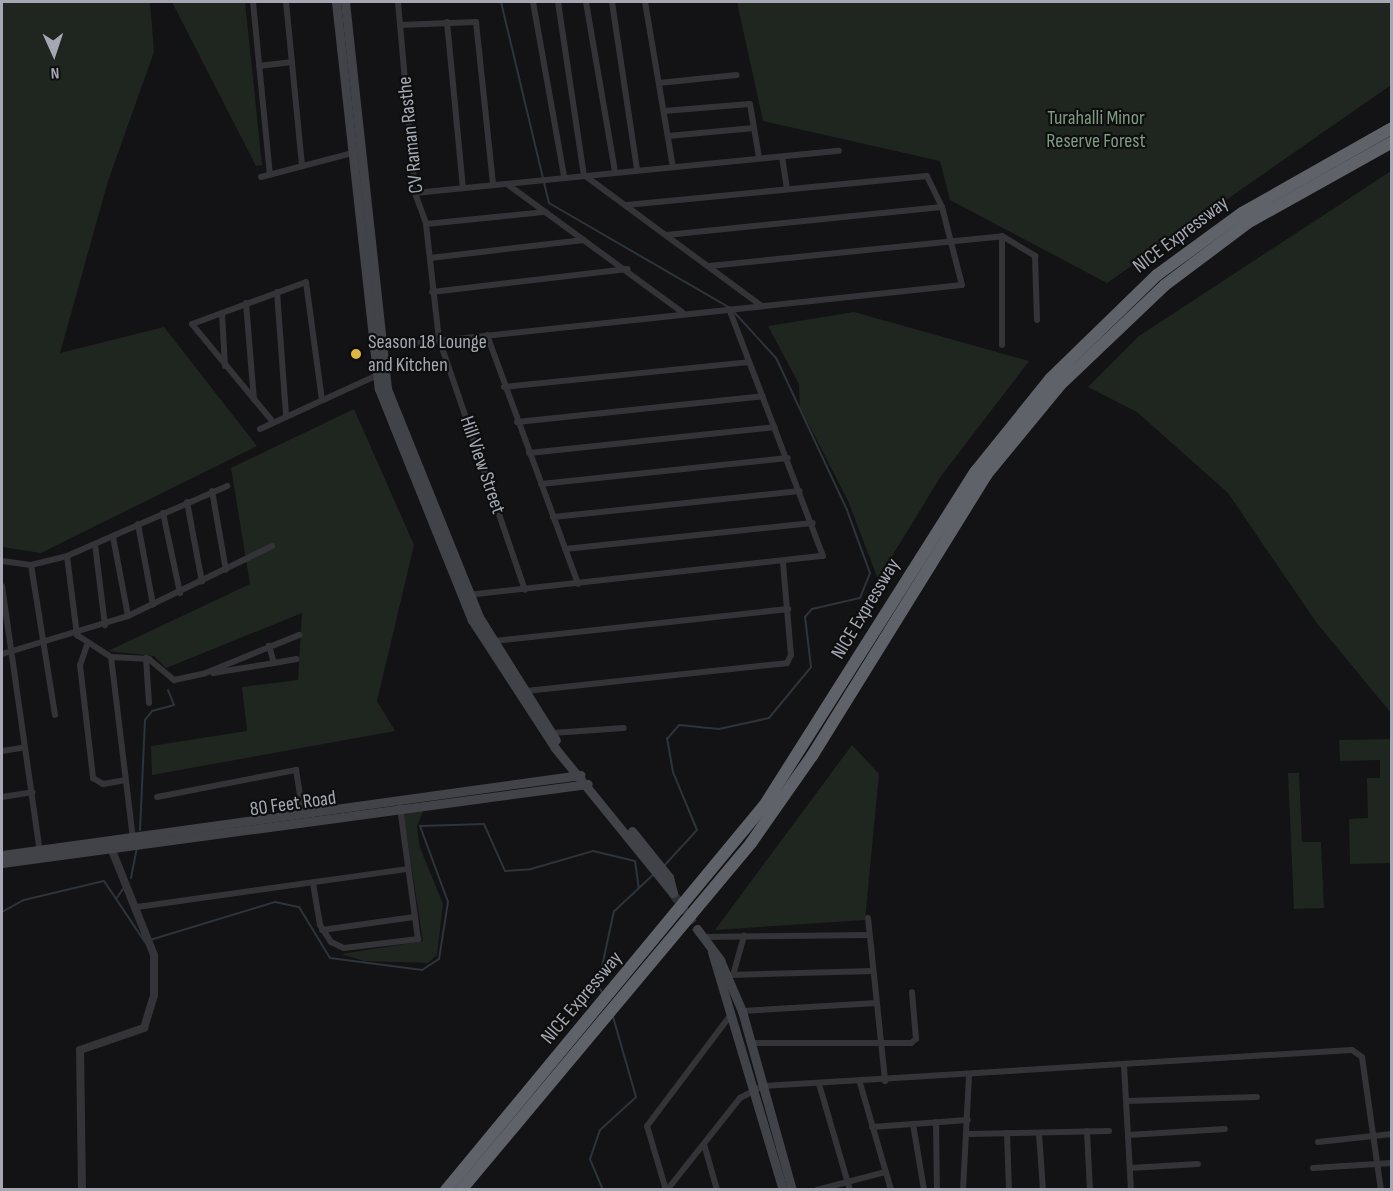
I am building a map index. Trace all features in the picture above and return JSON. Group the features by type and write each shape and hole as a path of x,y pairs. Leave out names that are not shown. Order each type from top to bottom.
{"highway":[{"name":"NICE Expressway","path":"461,1190 599,1016 611,993 764,806 976,471 1051,378 1156,275 1242,213 1392,128"},
{"name":"NICE Expressway","path":"446,1190 599,1016 615,1006 773,812 986,475 1060,385 1165,285 1249,222 1392,142"}],"main road":[{"path":"336,2 356,152"},
{"path":"345,2 356,152 375,347 375,376 465,595 515,692 666,880"},
{"path":"375,347 390,397 465,595 525,692 583,779"},
{"name":"80 Feet Road","path":"2,863 41,854 400,807 583,779"},
{"name":"80 Feet Road","path":"2,855 111,848 133,841 303,813 583,779"},
{"path":"697,929 730,975 737,1012 792,1190"},
{"path":"712,952 751,1043 783,1190"}],"street":[{"path":"253,2 270,174"},
{"path":"286,2 302,166"},
{"name":"CV Raman Rasthe","path":"398,2 415,193 426,224 439,339"},
{"path":"533,2 564,176"},
{"path":"558,2 584,175 762,306"},
{"path":"586,2 615,172"},
{"path":"612,2 637,170"},
{"path":"645,2 673,166"},
{"path":"447,22 463,188"},
{"path":"400,25 447,22 477,24 493,185"},
{"path":"259,66 292,62"},
{"path":"659,83 737,75"},
{"path":"664,111 750,104 759,158"},
{"path":"668,136 754,128"},
{"path":"415,193 564,176 839,151"},
{"path":"261,177 356,152"},
{"path":"782,157 787,189"},
{"path":"375,347 682,312 958,288 962,283 942,207 927,176 626,205"},
{"path":"507,184 628,269 682,312"},
{"path":"666,234 942,207"},
{"path":"426,224 545,212"},
{"path":"709,266 951,239 1002,236 1035,256 1037,320"},
{"path":"1002,236 1002,345"},
{"path":"430,258 584,240"},
{"path":"432,292 628,269"},
{"path":"273,422 191,326 246,303 307,283 322,400"},
{"path":"277,292 286,416"},
{"path":"246,303 254,400"},
{"path":"465,595 783,563 823,556 813,523 729,309"},
{"path":"222,313 225,368"},
{"path":"487,335 504,387 578,584"},
{"name":"Hill View Street","path":"439,339 525,590"},
{"path":"504,387 749,362"},
{"path":"260,429 375,376"},
{"path":"517,422 763,396"},
{"path":"529,453 775,427"},
{"path":"541,484 788,458"},
{"path":"2,561 31,565 67,556 227,486"},
{"path":"212,491 226,570"},
{"path":"553,517 800,491"},
{"path":"187,502 202,582"},
{"path":"163,513 180,593"},
{"path":"565,549 813,523"},
{"path":"138,524 153,605"},
{"path":"113,537 129,616"},
{"path":"95,544 105,625"},
{"path":"5,653 77,635 129,616 272,546"},
{"path":"67,556 77,635 87,645 111,657 147,658 174,680 297,659"},
{"path":"525,692 787,663 791,656 783,563"},
{"path":"31,565 55,715"},
{"path":"2,586 5,653 22,748 33,792 41,854"},
{"path":"494,640 788,609"},
{"path":"203,674 299,635"},
{"path":"87,645 80,665 93,778 103,784 125,780"},
{"path":"269,646 274,663"},
{"path":"111,657 133,841"},
{"path":"147,658 150,703"},
{"path":"552,733 624,728"},
{"path":"2,751 22,748"},
{"path":"157,797 296,770 303,813"},
{"path":"2,797 33,792"},
{"path":"313,883 322,930 344,948 418,939 400,807"},
{"path":"82,1190 80,1051 83,1045 146,1026 154,995 151,944 111,848"},
{"path":"137,907 408,869"},
{"path":"322,930 414,917"},
{"path":"868,918 885,1081"},
{"path":"703,937 869,935"},
{"path":"744,936 730,975 873,971"},
{"path":"751,1043 880,1044 916,1039 912,992"},
{"path":"667,1190 647,1126 737,1012 877,1003"},
{"path":"667,1190 740,1098 759,1088 1356,1051 1362,1057 1381,1190"},
{"path":"1124,1065 1131,1190"},
{"path":"963,1190 969,1075"},
{"path":"860,1083 891,1190"},
{"path":"819,1084 850,1190"},
{"path":"1126,1101 1257,1097"},
{"path":"872,1127 968,1120"},
{"path":"936,1122 937,1190"},
{"path":"913,1124 924,1190"},
{"path":"1128,1135 1225,1129"},
{"path":"1087,1131 1090,1190"},
{"path":"967,1134 1109,1131"},
{"path":"1039,1132 1043,1190"},
{"path":"1007,1133 1009,1190"},
{"path":"1318,1142 1392,1134"},
{"path":"704,1144 717,1190"},
{"path":"1313,1168 1392,1163"},
{"path":"1130,1168 1198,1164"},
{"path":"817,1190 885,1172"}],"green space":[{"path":"2,2 150,2 154,52 108,181 60,353 164,327 257,446 41,553 2,547"},
{"path":"172,2 245,2 262,165 256,166"},
{"name":"Turahalli Minor Reserve Forest","path":"737,2 1391,2 1391,85 1107,283 950,200 940,161 763,121"},
{"path":"1391,171 1391,713 1316,622 1228,493 1137,412 1088,387 1139,336"},
{"path":"854,312 1029,361 941,476 878,579 848,501 800,407 799,384 768,326"},
{"path":"354,409 414,545 377,701 395,731 152,775 151,746 247,731 242,687 298,680 302,613 166,668 154,656 108,651 250,584 231,468"},
{"path":"1391,739 1391,863 1350,864 1349,819 1368,818 1367,778 1380,778 1380,760 1340,761 1339,740"},
{"path":"852,745 879,774 865,920 715,930"},
{"path":"1288,773 1299,773 1302,842 1321,842 1324,908 1294,909"},
{"path":"423,811 417,827 420,848 443,904 437,955 428,963 364,961 341,954 423,941 403,812"}],"waterway":[{"path":"501,2 549,203 730,308"},
{"path":"663,867 697,830 673,772 667,739 679,725 719,729 769,718 811,667 805,617 812,609 860,598 870,573 847,510 776,358 734,312"},
{"path":"140,830 145,720 152,711 174,705 168,690"},
{"path":"150,940 275,902 299,907 330,958 422,970 439,959 448,902 420,826 484,824 505,871 531,869 593,851 635,861 639,888 614,911 598,985 603,995"},
{"path":"131,878 137,847"},
{"path":"640,887 654,874"},
{"path":"2,912 24,900 104,881 145,942"},
{"path":"116,899 123,889"},
{"path":"603,1190 590,1159 600,1130 636,1097 613,1017"}],"tunnel":[{"path":"673,893 697,929"}],"place":[{"name":"Season 18 Lounge and Kitchen","path":"356,354"}]}
